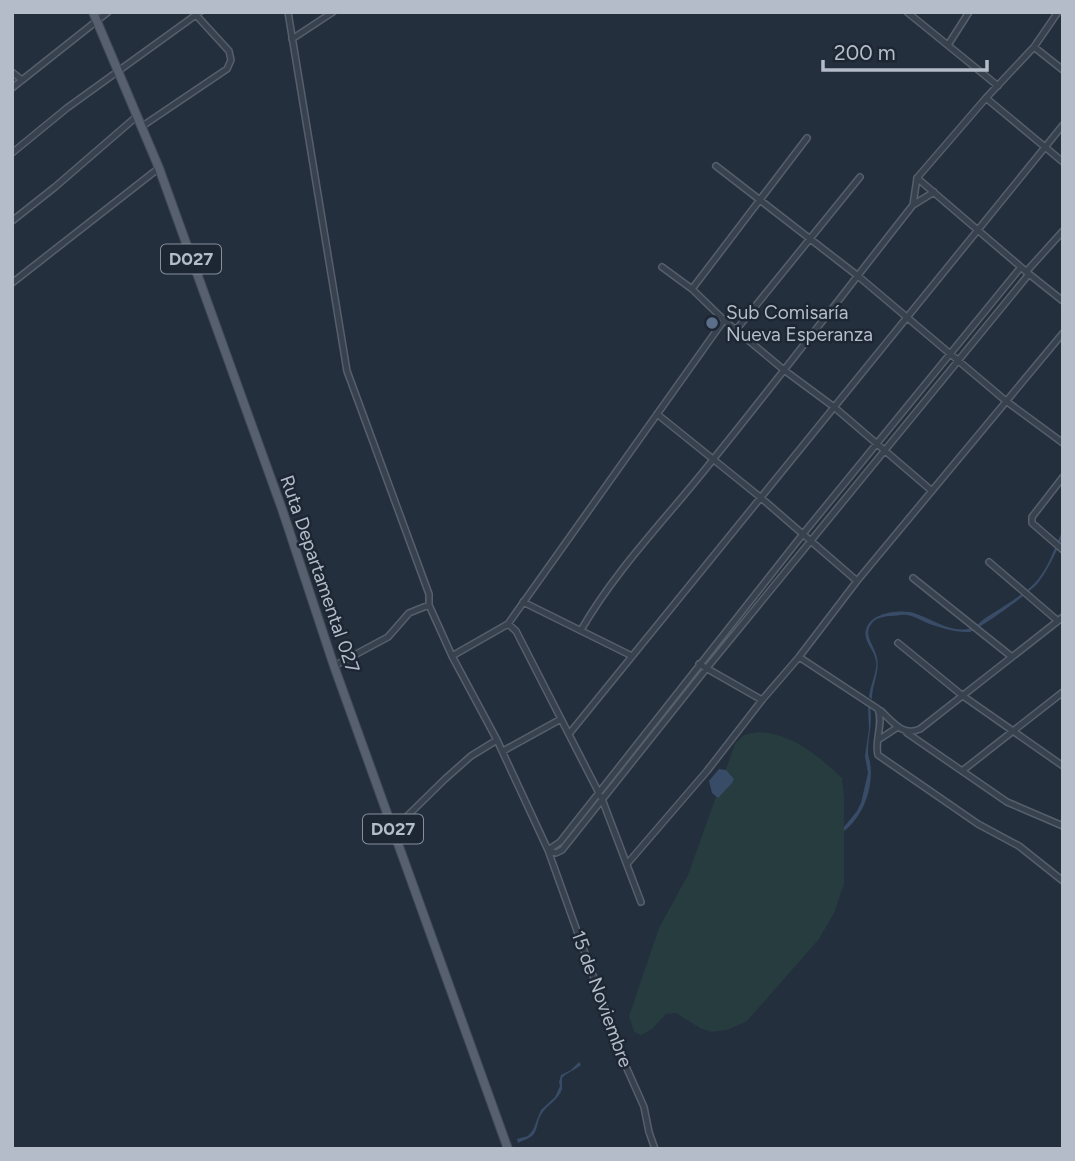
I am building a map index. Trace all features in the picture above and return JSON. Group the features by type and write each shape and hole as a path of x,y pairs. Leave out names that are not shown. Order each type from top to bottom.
{"main road":[{"name":"Ruta Departamental 027","path":"95,16 159,168 508,1149"}],"street":[{"path":"12,88 95,16 108,12"},
{"name":"15 de Noviembre","path":"288,12 346,371 429,594 429,605 452,656 503,751 548,850 624,1062 645,1107 655,1149"},
{"path":"292,39 333,12"},
{"path":"907,12 998,86"},
{"path":"948,45 970,12"},
{"path":"913,205 917,178 1034,47 1058,12"},
{"path":"12,153 118,69 198,14 229,51 231,60 227,69 141,127"},
{"path":"1034,47 1063,70"},
{"path":"12,72 22,80"},
{"path":"986,98 1063,163"},
{"path":"12,221 136,117"},
{"path":"569,734 1063,125"},
{"path":"692,289 807,138"},
{"path":"716,166 858,276 1006,401 1063,443"},
{"path":"12,283 159,168"},
{"path":"736,330 860,177"},
{"path":"917,178 1063,302"},
{"path":"581,630 598,601 633,554 714,460 913,205 934,192"},
{"path":"548,850 560,842 699,664 950,354 1063,232"},
{"path":"663,267 932,491"},
{"path":"548,850 556,853 562,850 958,361 1025,271"},
{"path":"452,656 508,624 724,320"},
{"path":"627,864 707,771 857,581 1063,333"},
{"path":"657,414 760,497 857,581"},
{"path":"1063,477 1032,517 1032,523 1063,550"},
{"path":"905,732 920,729 1060,619 989,562"},
{"path":"913,578 1012,657"},
{"path":"523,602 632,656"},
{"path":"334,666 388,637 410,613 429,605"},
{"path":"508,624 516,631 602,799 641,902"},
{"path":"898,643 962,696 1063,766"},
{"path":"799,657 870,703 898,727 1007,802 1063,826"},
{"path":"699,664 762,700"},
{"path":"962,771 1063,692"},
{"path":"878,709 881,715 876,747 880,757 978,824 1019,846 1063,881"},
{"path":"503,751 561,719"},
{"path":"878,740 898,727"},
{"path":"393,830 471,756 497,740"}],"green space":[{"path":"758,732 782,737 804,747 842,778 844,884 834,913 819,939 747,1021 727,1030 711,1032 676,1013 666,1014 652,1029 641,1035 634,1032 629,1016 659,928 688,875 735,744 744,735"}],"water":[{"path":"1063,530 1054,557 1038,583 974,630 953,631 905,615 883,617 874,621 868,632 877,658 877,668 872,699 869,697 876,665 866,632 874,618 892,612 910,612 956,629 973,627 1021,594 1039,578"},
{"path":"868,707 871,719 869,790 862,809 844,831 861,803 868,773 865,756 869,729"},
{"path":"719,769 726,770 734,779 718,798 712,793 709,781"},
{"path":"579,1062 581,1065 562,1078 560,1093 543,1111 533,1135 518,1143 517,1139 528,1136 533,1130 541,1110 555,1097 561,1075"}],"place":[{"name":"Sub Comisaría Nueva Esperanza","path":"712,323"}]}
